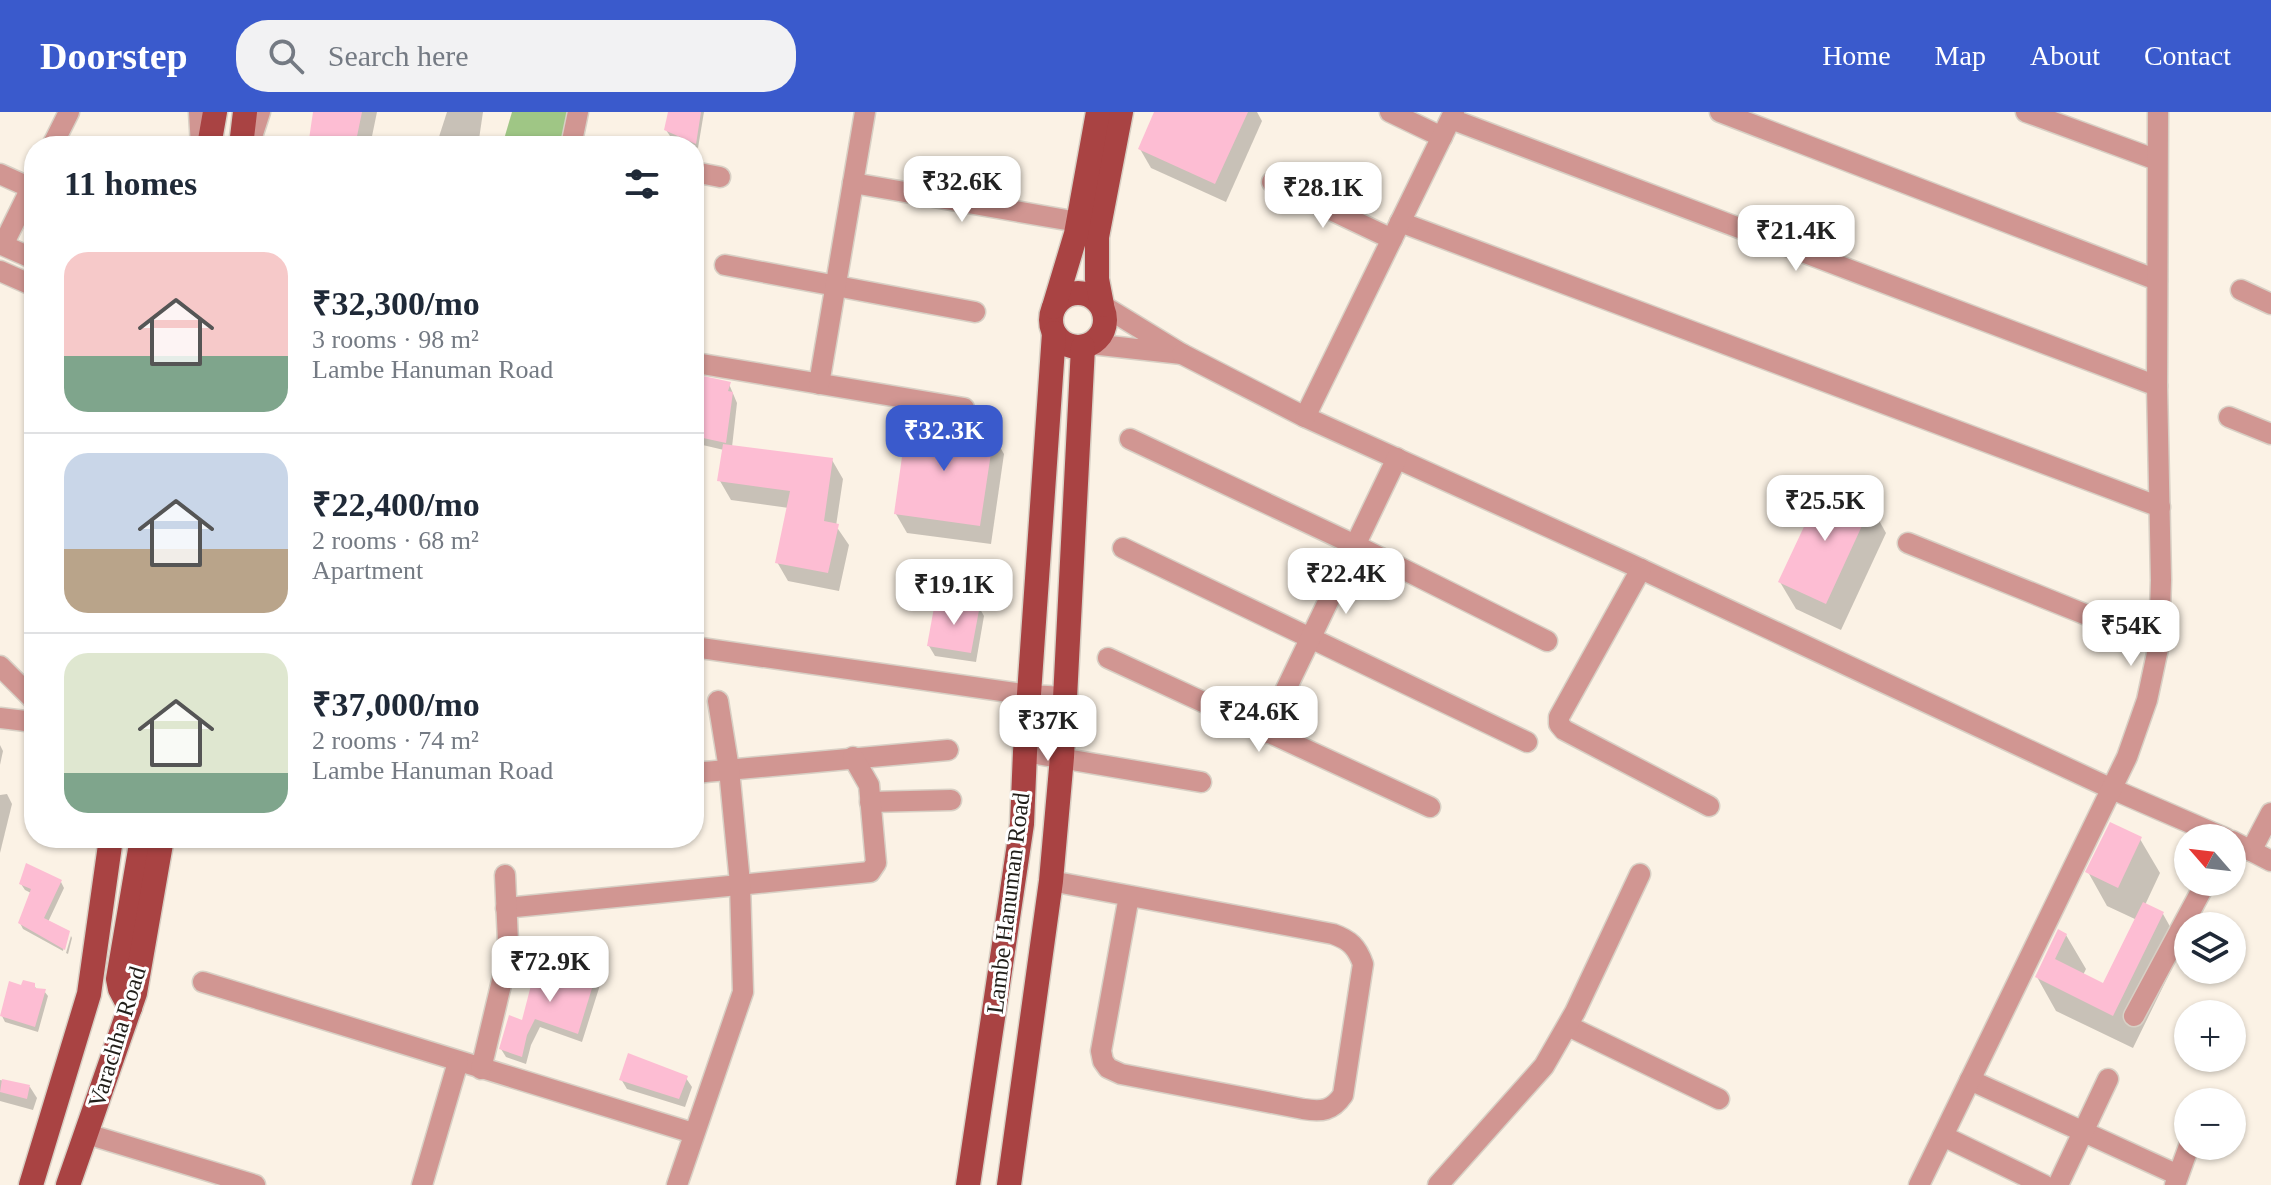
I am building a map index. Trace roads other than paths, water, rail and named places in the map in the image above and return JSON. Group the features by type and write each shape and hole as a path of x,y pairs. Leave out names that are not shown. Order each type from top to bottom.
{"main road":[{"path":"211,136 215,112"},
{"path":"242,136 245,112"},
{"path":"1098,112 1078,222 1051,316 1054,333 1066,345 1087,345 1098,339 1106,323 1097,279 1097,237 1121,112"},
{"path":"1054,307 1060,299 1077,292 1095,298 1102,305"},
{"name":"Lambe Hanuman Road","path":"968,1185 1022,824 1054,333"},
{"name":"Lambe Hanuman Road","path":"1009,1185 1051,881 1062,757 1087,345"},
{"path":"31,1185 89,994 110,848"},
{"path":"89,994 110,968 127,848"},
{"path":"130,1008 118,979 140,848"},
{"name":"Varachha Road","path":"68,1185 135,993 160,848"}],"street":[{"path":"57,136 69,112"},
{"path":"199,112 200,136"},
{"path":"252,136 260,112"},
{"path":"574,136 578,112"},
{"path":"819,384 865,112"},
{"path":"1720,112 2157,280"},
{"path":"2026,112 2157,160"},
{"path":"1919,1185 2112,789 2147,700 2159,644 2158,112"},
{"path":"1397,113 1449,122 2157,386"},
{"path":"1305,417 1449,122"},
{"path":"0,174 24,182"},
{"path":"704,174 720,177"},
{"path":"1272,182 1396,230 2160,507"},
{"path":"853,183 1078,222"},
{"path":"24,200 1,244 24,254"},
{"path":"725,265 975,312"},
{"path":"0,271 24,282"},
{"path":"2241,290 2271,304"},
{"path":"1102,305 1182,354 1305,417 2193,824"},
{"path":"1087,345 1182,354"},
{"path":"704,364 964,408"},
{"path":"2229,417 2271,434"},
{"path":"1130,439 1355,545 1547,641"},
{"path":"1265,733 1397,458"},
{"path":"1908,543 2159,644"},
{"path":"1123,548 1527,742"},
{"path":"1641,569 1559,717 1559,724 1564,730 1709,806"},
{"path":"704,648 1029,695 1065,697"},
{"path":"1108,658 1430,807"},
{"path":"0,666 24,690"},
{"path":"677,1185 743,992 740,883 729,769 718,701"},
{"path":"0,718 24,721"},
{"path":"704,772 948,750"},
{"path":"1025,752 1201,782"},
{"path":"506,908 870,872 876,863 869,785 853,757"},
{"path":"870,802 951,800"},
{"path":"2251,851 2271,813"},
{"path":"2246,848 2271,861"},
{"path":"1438,1185 1544,1066 1568,1026 1640,874"},
{"path":"481,1069 505,968 508,942 505,875"},
{"path":"1051,881 1333,934 1346,939 1357,948 1363,964 1343,1095 1335,1107 1320,1112 1147,1080 1108,1068 1101,1051 1129,896"},
{"path":"2134,1016 2198,896"},
{"path":"203,982 693,1133"},
{"path":"1568,1026 1719,1099"},
{"path":"422,1185 458,1062"},
{"path":"2058,1185 2108,1079"},
{"path":"1970,1080 2083,1132 2176,1180 2184,1160"},
{"path":"87,1134 218,1179 255,1185"},
{"path":"1943,1136 2044,1185"}]}
